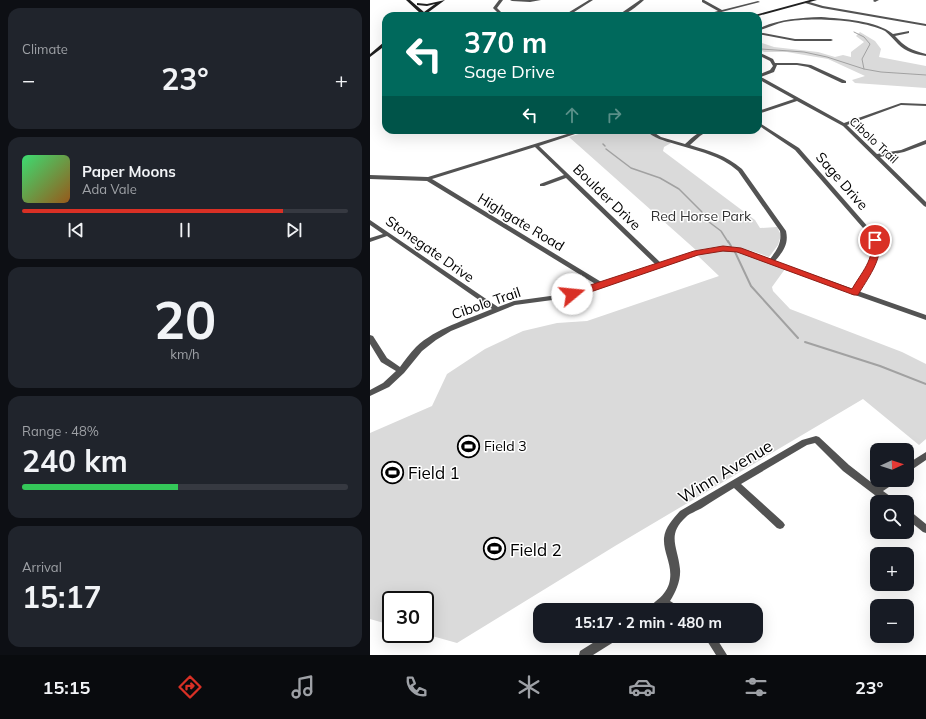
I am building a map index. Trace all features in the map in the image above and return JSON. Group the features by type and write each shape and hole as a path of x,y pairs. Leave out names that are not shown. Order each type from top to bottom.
{"main road":[{"path":"408,0 422,12"},
{"path":"413,0 418,4 423,12"},
{"path":"762,14 815,0"},
{"path":"427,12 442,1"},
{"path":"418,4 442,1"},
{"path":"370,56 382,46"}],"street":[{"path":"499,12 495,8 501,0"},
{"path":"512,0 539,0"},
{"path":"572,12 591,0"},
{"path":"625,12 642,0"},
{"path":"717,12 758,2 753,0"},
{"path":"703,1 721,11"},
{"path":"807,1 848,11 926,25"},
{"path":"840,20 848,11"},
{"path":"762,28 767,25 791,20 840,20 869,25 893,35 905,48 926,55"},
{"path":"893,35 908,32"},
{"path":"762,35 795,40 831,40"},
{"path":"762,55 772,60 775,64 809,66 844,82"},
{"path":"762,75 772,71 775,64"},
{"name":"Cibolo Trail","path":"762,79 843,124 926,205"},
{"path":"762,112 798,99"},
{"path":"843,124 901,104 926,105"},
{"name":"Sage Drive","path":"762,126 797,149 873,236 876,248 875,256 854,293"},
{"path":"370,177 428,179 573,134"},
{"path":"653,134 659,138 719,156 735,165 782,228 785,237 782,248 771,262"},
{"path":"686,146 700,134"},
{"path":"876,156 902,151 926,142"},
{"name":"Boulder Drive","path":"536,146 661,266"},
{"path":"542,185 567,176"},
{"name":"Highgate Road","path":"428,179 602,285"},
{"name":"Stonegate Drive","path":"370,222 496,309"},
{"path":"370,240 387,234"},
{"name":"Cibolo Trail","path":"370,392 386,384 401,370 412,355 433,338 449,329 496,309 514,303 572,294 697,253 723,249 738,250 926,318"},
{"path":"370,338 384,360 401,370"},
{"name":"Winn Avenue","path":"663,602 670,593 675,581 676,568 670,548 669,536 673,526 683,514 805,442 816,439 846,468 876,491"},
{"path":"914,464 926,455"},
{"path":"735,484 780,525"},
{"path":"881,495 876,491 882,487"},
{"path":"914,520 926,529"},
{"path":"584,655 602,643"},
{"path":"714,643 722,655"}],"green space":[{"path":"860,32 875,41 881,49 879,57 926,66 926,88 855,83 852,80 865,76 828,59 787,52 762,51 762,43 774,47 818,52 835,57 843,55 851,57 851,52 864,42 856,36"},
{"name":"Red Horse Park","path":"579,134 651,134 671,143 664,147 663,151 755,220 760,228 777,227 781,235 778,245 769,257 733,247 716,247 697,251 569,137"},
{"path":"717,250 738,251 785,269 772,287 773,291 790,309 902,352 926,364 926,439 919,445 863,399 615,546 457,643 434,637 434,591 382,591 382,622 370,619 370,433 432,406 447,374 485,349 523,331 557,323 587,321 719,276 697,255"}],"waterway":[{"path":"854,32 864,37 870,44 862,59 864,69"},
{"path":"762,49 804,52 827,57 864,69"},
{"path":"864,69 881,72 926,75"},
{"path":"606,149 631,168 660,178 679,189 701,211 709,222 721,231 728,242"},
{"path":"728,241 731,246"},
{"path":"735,252 751,286 798,338"},
{"path":"805,342 880,366 926,384"}],"place":[{"name":"Field 3","path":"468,446"},
{"name":"Field 1","path":"393,472"},
{"name":"Field 2","path":"494,549"}],"route":[{"path":"572,294 697,253 723,249 738,250 854,293 874,260 876,252 875,240"}]}
